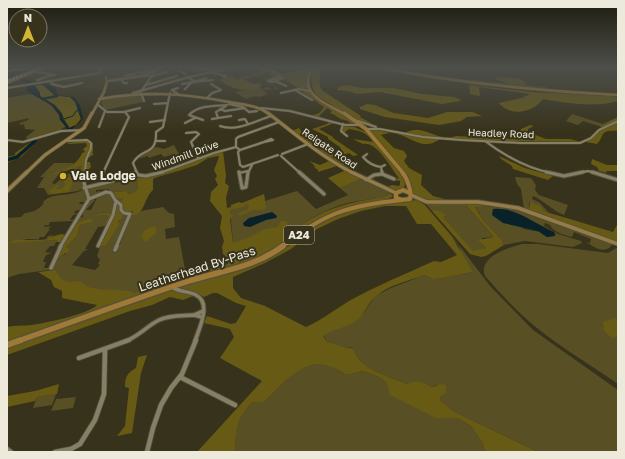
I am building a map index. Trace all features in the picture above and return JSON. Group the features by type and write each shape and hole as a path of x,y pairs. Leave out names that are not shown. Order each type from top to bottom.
{"highway":[{"path":"521,88 618,94"},
{"path":"531,88 618,94"},
{"path":"310,91 366,129 405,176 411,197 405,200 396,195"},
{"path":"408,186 403,190 410,194"},
{"name":"Leatherhead By-Pass","path":"387,202 403,190"},
{"name":"Leatherhead By-Pass","path":"7,345 172,287 239,268 264,258 314,225 337,213 359,206 405,200"}],"main road":[{"path":"7,191 40,159 82,130 106,88"},
{"path":"99,99 141,92 170,93 208,98 229,104 261,108"},
{"name":"Reigate Road","path":"261,108 341,167 396,195"},
{"path":"410,194 419,200"},
{"path":"405,200 442,203 478,202 512,207 618,244"}],"street":[{"path":"141,92 144,88"},
{"path":"141,92 152,88"},
{"path":"177,88 172,90 178,94"},
{"path":"208,98 212,93 221,90 218,88"},
{"path":"281,93 299,89 310,91"},
{"path":"295,90 312,100"},
{"path":"141,92 144,101"},
{"path":"165,141 156,140 156,132 163,127 170,93"},
{"path":"154,104 168,103"},
{"path":"97,104 99,104 105,111 124,112 140,108"},
{"path":"218,118 216,113 229,104"},
{"path":"203,120 190,116 193,110 229,104 245,108 249,112 257,111"},
{"path":"220,109 225,111 245,108"},
{"path":"261,108 293,112 343,124 355,126 361,125"},
{"path":"99,127 105,111"},
{"path":"100,178 129,118 124,112"},
{"path":"212,119 231,116"},
{"path":"220,126 228,129 271,116"},
{"path":"186,123 195,118"},
{"path":"239,120 249,118"},
{"path":"245,119 248,124"},
{"name":"Headley Road","path":"353,119 378,128 422,137 484,141 580,143 591,138 599,130 618,121"},
{"path":"150,122 165,120"},
{"path":"240,150 236,147 236,139 238,137 279,122"},
{"path":"343,124 341,131 347,136"},
{"name":"Headley Road","path":"366,129 378,128"},
{"path":"7,140 20,142 30,141 61,131 82,130"},
{"path":"186,133 196,132 199,134 191,142 198,158"},
{"path":"66,141 87,140 91,143 91,148 86,160 84,188 89,199"},
{"name":"Windmill Drive","path":"156,140 154,147 138,156 135,161 134,169 139,176 146,177 162,173 198,158 227,148 236,147"},
{"path":"484,141 507,157 541,171 564,176 588,171 618,180"},
{"path":"240,150 264,142"},
{"path":"240,150 238,152 241,166 245,167 308,144"},
{"path":"367,154 363,158 372,165 381,167 386,165"},
{"path":"280,155 324,194"},
{"path":"248,171 239,172 242,188 246,187 248,171 252,165"},
{"path":"381,167 382,174"},
{"path":"366,180 374,175 382,174 394,179"},
{"path":"84,188 113,181"},
{"path":"51,268 57,252 89,199 110,192 116,201 122,205 121,210 124,213 130,214 115,250"},
{"path":"98,246 113,215 116,201"},
{"path":"147,452 158,414 165,398 180,377 193,346 203,311 203,303 198,296 190,292 176,290 172,287"},
{"path":"194,315 203,311"},
{"path":"79,358 135,338 159,320 169,317 194,315 202,317"},
{"path":"55,452 71,449 80,444 95,420 104,394 105,349"},
{"path":"180,377 235,405"},
{"path":"7,449 11,452"}],"shaded area":[{"path":"37,88 48,88 57,96 70,97 75,102 81,119 76,125 69,128 61,112 54,105 40,96"},
{"path":"94,88 103,88 103,90 94,91"},
{"path":"237,88 254,88 245,90"},
{"path":"252,88 273,89 262,90 268,94 246,99 235,92"},
{"path":"313,88 321,88 361,116 360,117 374,125 357,121 319,97"},
{"path":"338,88 396,88 422,94 454,97 461,100 442,104 380,92 357,94 337,90"},
{"path":"469,88 479,88 480,96 470,94"},
{"path":"489,88 611,96 618,98 618,101 590,104 543,99 533,108 521,112 509,110 499,103 522,98 530,94"},
{"path":"298,89 309,92 357,124 356,126 340,123 352,124 330,113 332,111 327,108 319,116 337,123 310,115 315,115 322,111 324,107"},
{"path":"30,94 49,103 58,112 66,126 60,130 27,140 26,137 35,130 25,129 24,124 20,125 20,123 28,120 29,118 7,123 7,98"},
{"path":"140,95 143,102 105,110 101,103 103,99"},
{"path":"367,104 375,105 394,113 428,118 447,112 473,112 482,116 467,117 461,121 439,125 385,117 360,109 360,107"},
{"path":"572,114 603,124 599,126 583,121 578,125 566,121"},
{"path":"618,117 618,131 605,132 597,144 586,142 604,128 599,126"},
{"path":"329,122 334,123 319,129 358,155 353,156 349,153 336,157 342,159 340,161 354,171 363,175 363,177 344,167 290,129 294,130 299,128 304,135 312,138 310,140 321,141 316,145 319,149 332,151 333,154 343,153 340,147 328,139 328,137 312,129"},
{"path":"530,125 534,126 528,129 528,132 546,139 570,139 581,142 502,141 440,138 431,144 422,144 396,134 417,130 446,137 456,136 517,139 521,129"},
{"path":"344,126 354,127 366,132 403,176 405,184 403,189 393,190 367,180 372,177 374,181 388,187 392,185 399,186 400,184 400,181 394,180 395,178 399,179 388,162 378,151 368,144 363,144 353,139 373,142 368,136 360,131 349,129 344,133 342,129"},
{"path":"369,130 377,130 394,134 389,133 381,135 394,148 404,151 407,156 404,161 409,168 422,175 421,185 433,196 452,201 425,201 413,195 409,182"},
{"path":"87,140 93,143 92,153 94,154 87,159 87,162 90,162 91,167 80,173 76,173 82,170 81,168 83,166 53,175 66,169 79,159 82,153 85,152 83,149 87,146 86,143 67,143"},
{"path":"31,142 33,145 21,157 7,163 7,157 15,155 15,153"},
{"path":"174,145 180,156 176,156 174,154 164,157 161,154 149,158 148,156 137,159 156,147 164,149"},
{"path":"219,151 223,151 226,176 225,183 229,186 226,198 227,208 231,207 231,205 239,202 242,203 264,194 266,208 262,210 253,210 240,216 238,213 247,210 249,206 247,204 243,207 230,210 230,213 233,215 230,219 233,243 265,229 278,227 281,221 287,221 287,227 296,229 318,215 339,207 385,197 389,195 388,192 393,196 385,200 334,212 319,220 280,246 256,259 7,343 7,327 32,325 56,320 85,312 97,305 62,298 62,291 54,287 51,280 38,272 55,270 62,279 68,282 80,281 91,288 122,290 134,293 186,275 228,264 229,259 223,254 222,247 224,241 220,228 222,216 210,201 211,192 218,185 215,179 217,176 214,170 219,157 218,156 208,158 197,165 154,178 153,190 142,210 136,215 131,216 133,211 127,216 122,215 122,218 118,221 119,224 111,239 105,246 100,247 109,227 106,226 105,223 108,217 107,215 96,216 99,214 114,213 117,205 124,198 115,198 114,192 127,191 128,194 133,193 138,189 138,181 134,179 168,171"},
{"path":"320,153 361,179 340,188 328,178 344,171 337,166 318,172 318,170 314,167 315,166 309,161 320,165 329,161 318,154"},
{"path":"499,156 525,168 553,176 548,180 513,169 512,166"},
{"path":"592,159 607,165 618,165 618,171 606,171 607,173 599,171 597,167 591,164"},
{"path":"54,163 74,163 69,169 61,172 52,183 55,184 61,179 64,179 68,174 72,173 73,168 83,166 85,170 83,188 78,191 48,195 44,188 37,188 44,177 40,177"},
{"path":"79,176 74,178 69,192 52,194 49,191 58,184 55,189 62,189 66,184 63,181 68,177"},
{"path":"515,177 531,178 536,185 535,190 539,195 568,205 564,215 533,196 532,199 540,203 549,213 529,202 529,210 524,209 521,189 517,184"},
{"path":"134,179 138,181 138,189 133,193 128,194 127,191 114,192 124,198 117,205 114,213 96,216 107,215 108,217 105,223 106,226 98,227 85,249 88,249 83,252 72,265 95,270 100,265 98,264 100,260 97,256 100,247 105,246 113,235 122,215 128,217 113,253 117,252 131,216 134,216 141,211 163,207 169,213 174,214 175,227 165,229 166,239 179,237 186,275 160,286 125,294 100,292 87,289 63,280 55,274 52,267 61,256 66,254 66,247 77,236 80,225 84,224 89,219 76,222 79,216 83,218 83,214 80,214 91,200 95,200 86,210 91,210 97,198 110,191 109,189 96,190 96,192 100,191 100,193 90,197 86,188"},
{"path":"361,179 388,192 389,195 386,197 352,202 328,210 307,221 266,249 233,243 230,210 245,205 264,194 265,201 297,191 316,209 348,195 340,188"},
{"path":"83,189 87,199 85,202 80,202 79,204 85,204 82,209 75,211 74,213 79,213 73,215 70,220 75,220 50,222 49,225 45,225 44,227 51,226 48,229 50,229 44,237 40,237 38,240 28,239 9,242 57,240 54,246 50,246 45,252 52,253 46,255 43,262 46,262 44,268 49,268 49,270 19,274 7,278 7,218 21,217 25,213 38,209 47,199 57,195 79,192"},
{"path":"417,200 425,205 452,237 473,272 435,279 424,275 387,289 381,292 370,302 358,319 323,336 327,342 354,349 357,356 368,367 407,384 416,381 423,382 432,387 442,384 446,385 446,393 441,396 440,400 455,412 538,452 485,452 483,444 471,426 457,418 436,418 390,395 387,383 381,378 363,371 346,375 333,367 321,364 311,365 300,370 281,385 263,403 253,402 247,408 238,425 235,452 197,452 262,381 220,358 234,337 230,329 204,323 207,316 231,324 236,323 246,306 236,303 217,293 204,297 198,294 183,300 170,297 152,305 130,311 7,355 7,347 195,281 264,260 283,250 316,225 337,214 368,206","holes":["385,206 406,206 417,224 431,224 457,255 441,262 434,261 380,285 349,301 306,327 265,306 241,298 233,288 233,277 265,263 291,249 315,230 338,219 361,211"]},
{"path":"530,202 540,206 543,211 613,232 618,225 618,242 547,218 529,210"},
{"path":"430,203 478,203 496,206 475,207 483,220 502,240 504,245 486,256 481,257 470,254 432,211 437,210 446,215 444,218 473,251 486,248 478,240 494,237 466,205 433,206"},
{"path":"464,203 494,237 482,238 481,243 486,248 473,252 444,218 446,216 432,211 426,204"},
{"path":"424,205 451,235 491,287 533,330 618,390 618,452 538,452 455,412 440,400 441,396 436,385 432,387 423,382 416,381 407,384 368,367 357,356 353,348 327,342 323,335 364,313 375,296 391,288 424,275 435,279 473,272 461,254 459,246"},
{"path":"475,206 514,208 612,245 609,248 602,250 586,242 590,243 591,239 574,232 572,237 562,234 545,223 544,226 558,234 581,241 582,243 573,247 525,241 504,245 502,240 483,220","holes":["498,209 521,215 554,232 556,235 547,237 540,232 524,229"]},
{"path":"93,219 91,222 80,225 77,236 66,247 69,251 61,256 52,267 55,258 76,222"},
{"path":"153,226 157,228 156,233 146,242 141,237 145,230"},
{"path":"61,234 67,235 62,242 56,242 57,240 9,243 14,240 47,240 48,238"},
{"path":"54,235 47,240 41,240 46,239 48,236"},
{"path":"522,244 538,244 608,253 618,247 618,384 537,328 516,310 485,276 484,269 490,258 503,250"},
{"path":"615,318 618,320 618,337 612,338 604,331 603,322"},
{"path":"147,355 141,373 132,433 117,436 125,426 129,388 125,387 126,378 130,372 136,368 138,357"},
{"path":"323,363 332,365 346,375 363,371 381,378 436,418 457,418 471,426 483,444 485,452 235,452 238,424 247,408 253,402 263,403 296,371 308,366"},
{"path":"59,384 57,394 37,397 35,401 7,407 7,396 35,391"},
{"path":"56,394 52,405 33,408 37,397"},
{"path":"76,397 73,408 51,411 56,399"}],"water":[{"path":"27,88 37,88 40,96 55,105 62,114 63,119 69,128 76,125 81,119 75,102 70,97 54,95 47,88 55,88 57,95 74,97 80,105 83,119 70,131 65,130 67,128 51,105 27,91"},
{"path":"493,209 509,210 517,213 554,232 555,236 547,237 538,231 503,223 492,215"},
{"path":"272,212 277,216 276,218 266,220 250,227 244,226 243,223 249,218"}],"waterway":[{"path":"42,99 57,96"},
{"path":"64,119 73,116 76,111 79,110"},
{"path":"7,160 17,157 35,141"}],"place":[{"name":"Vale Lodge","path":"63,176"}]}
